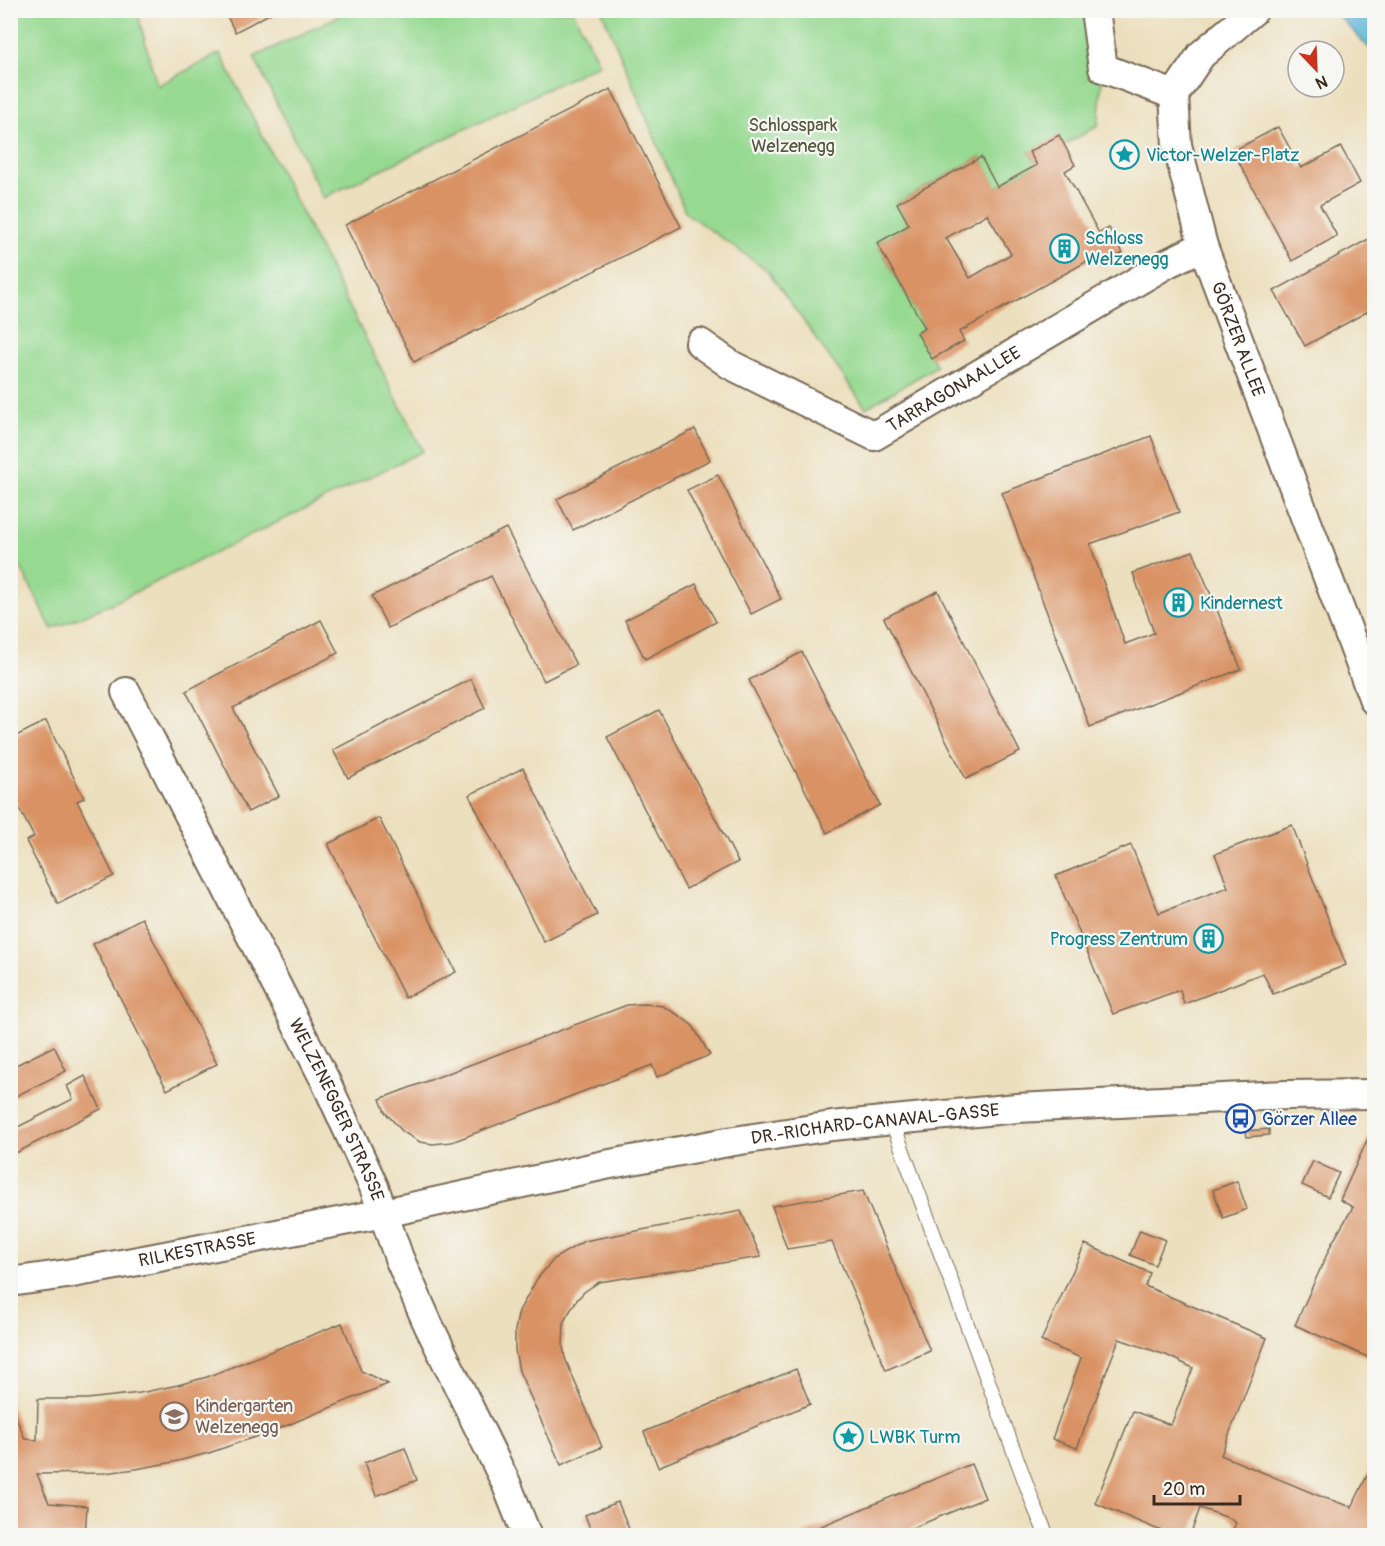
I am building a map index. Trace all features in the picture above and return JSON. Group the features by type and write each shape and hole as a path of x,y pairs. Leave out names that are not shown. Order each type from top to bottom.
{"street":[{"path":"1095,10 1103,68 1174,95 1201,55 1252,12"},
{"name":"GÖRZER ALLEE","path":"1174,95 1177,145 1203,246 1374,700"},
{"name":"TARRAGONAALLEE","path":"700,343 731,365 874,436 1168,263 1203,246"},
{"name":"WELZENEGGER STRASSE","path":"126,692 325,1080 374,1187 399,1258 506,1483 527,1536"},
{"name":"DR.-RICHARD-CANAVAL-GASSE","path":"384,1214 605,1165 728,1142 832,1126 1017,1108 1286,1095 1374,1094"},
{"name":"RILKESTRASSE","path":"10,1282 68,1274 384,1214"}],"lane":[{"path":"891,1119 1047,1536"}],"green space":[{"path":"11,10 137,11 157,86 220,53 423,451 115,602 52,629 11,548"},
{"path":"349,11 573,11 599,64 323,198 254,57"},
{"name":"Schlosspark Welzenegg","path":"602,11 1095,11 1103,68 1098,126 1064,145 1029,152 1037,165 997,187 980,157 897,203 909,225 877,243 925,328 917,333 937,366 866,408 767,270 686,213"}],"water":[{"path":"1334,11 1374,11 1374,53"}],"building":[{"path":"224,10 277,10 235,32"},
{"path":"611,89 681,227 414,362 345,225"},
{"path":"1278,127 1301,168 1341,147 1360,183 1320,205 1337,236 1292,261 1233,151"},
{"name":"Schloss Welzenegg","path":"1059,135 1075,165 1065,171 1099,233 1109,228 1123,253 1100,266 1095,257 959,332 964,341 932,359 917,333 925,328 877,243 909,225 897,203 981,157 997,187 1037,165 1029,152","holes":["987,214 1011,254 970,278 946,238"]},
{"path":"1374,236 1374,308 1305,346 1274,291"},
{"path":"695,429 710,460 573,530 557,499"},
{"name":"Kindernest","path":"1151,436 1179,512 1090,544 1125,644 1154,633 1133,573 1193,551 1241,669 1090,727 1002,493"},
{"path":"718,475 781,599 751,614 687,490"},
{"path":"506,528 576,665 544,681 491,576 388,628 372,596"},
{"path":"696,584 716,622 645,659 625,620"},
{"path":"938,591 1020,752 966,779 884,618"},
{"path":"321,620 338,653 233,708 279,796 248,812 186,691"},
{"path":"802,652 880,805 827,833 749,680"},
{"path":"471,679 485,708 348,778 333,750"},
{"path":"659,710 738,862 686,889 607,737"},
{"path":"46,721 84,798 77,801 114,876 58,904 26,841 34,837 10,791 10,739"},
{"path":"523,768 597,915 544,942 469,795"},
{"path":"379,818 456,972 405,998 328,844"},
{"name":"Progress Zentrum","path":"1292,825 1346,965 1273,994 1263,973 1184,1004 1180,990 1113,1014 1056,876 1131,845 1159,913 1228,887 1215,854"},
{"path":"142,918 217,1064 167,1090 93,944"},
{"path":"627,1005 663,1006 693,1026 710,1055 657,1077 652,1065 452,1142 433,1144 420,1142 403,1132 385,1112 380,1099"},
{"path":"54,1046 66,1071 10,1099 10,1068"},
{"path":"85,1076 101,1109 10,1156 10,1131 73,1099 67,1086"},
{"path":"1269,1129 1269,1135 1247,1137 1246,1131"},
{"path":"1369,1136 1374,1138 1374,1286 1368,1298 1374,1300 1374,1360 1295,1325 1332,1243 1353,1207 1340,1200"},
{"path":"1313,1161 1339,1173 1328,1197 1302,1185"},
{"path":"1237,1181 1247,1209 1223,1218 1213,1190"},
{"path":"863,1191 930,1351 886,1370 832,1242 787,1249 772,1206"},
{"path":"741,1211 761,1257 599,1282 584,1292 576,1301 564,1321 565,1358 602,1447 561,1465 519,1371 515,1350 515,1330 519,1311 537,1279 555,1258 584,1241"},
{"path":"1140,1230 1165,1240 1155,1265 1130,1255"},
{"path":"1085,1244 1150,1273 1145,1286 1267,1338 1221,1455 1352,1507 1374,1461 1374,1536 1230,1536 1236,1523 1229,1518 1200,1508 1190,1536 1173,1536 1095,1503 1133,1411 1171,1425 1193,1368 1166,1355 1119,1339 1077,1448 1052,1439 1081,1358 1041,1341"},
{"name":"Kindergarten Welzenegg","path":"342,1323 361,1371 388,1384 278,1429 209,1453 174,1462 104,1473 37,1474 49,1503 87,1506 85,1536 10,1536 10,1403 25,1439 37,1440 38,1399 87,1399 140,1393 178,1385 207,1377"},
{"path":"796,1369 810,1404 658,1467 644,1432"},
{"path":"405,1448 417,1480 376,1496 364,1463"},
{"path":"971,1464 985,1498 893,1536 797,1536"},
{"path":"618,1502 632,1536 593,1536 585,1515"}],"place":[{"name":"Victor-Welzer-Platz","path":"1125,155"},
{"name":"Schloss Welzenegg","path":"1064,248"},
{"name":"Kindernest","path":"1179,603"},
{"name":"Progress Zentrum","path":"1209,939"},
{"name":"Görzer Allee","path":"1241,1119"},
{"name":"Kindergarten Welzenegg","path":"174,1416"},
{"name":"LWBK Turm","path":"848,1437"}]}
